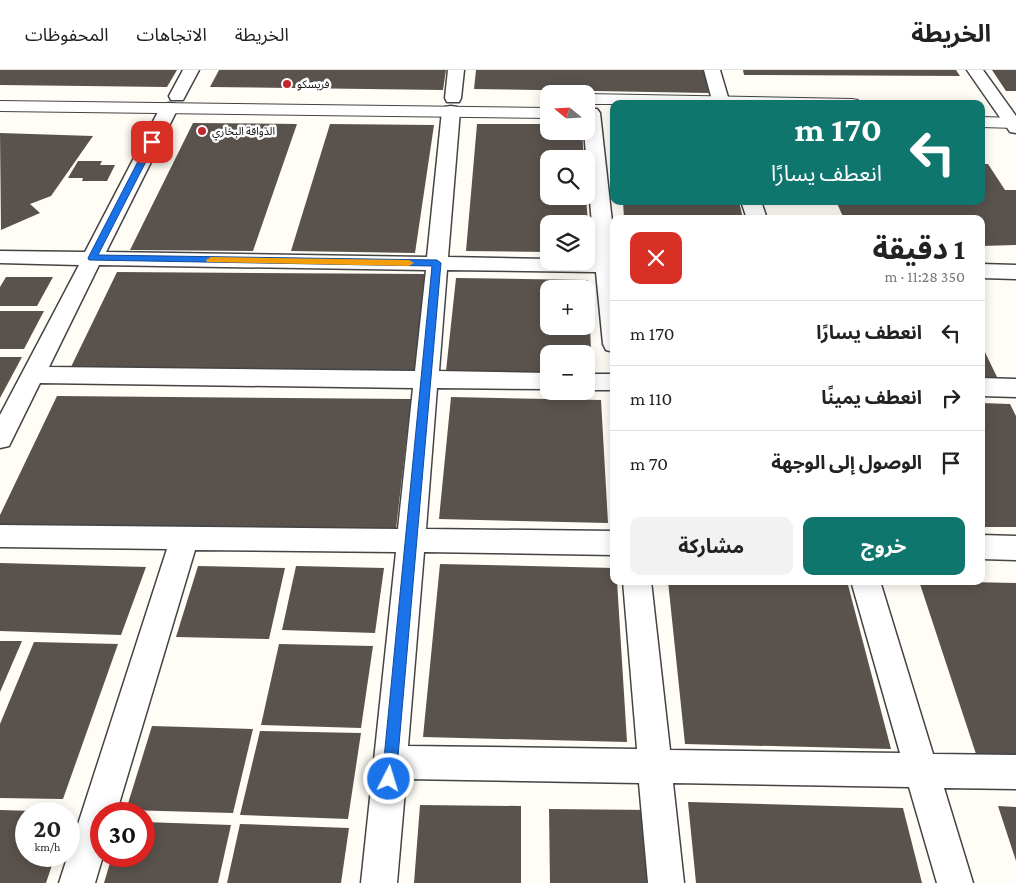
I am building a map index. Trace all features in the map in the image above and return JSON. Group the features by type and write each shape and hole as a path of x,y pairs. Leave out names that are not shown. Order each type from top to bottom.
{"street":[{"path":"0,439 191,70"},
{"path":"379,883 456,70"},
{"path":"712,70 721,100"},
{"path":"976,70 1013,118"},
{"path":"0,95 173,102 452,105 540,111"},
{"path":"452,105 540,100"},
{"path":"0,106 173,102"},
{"path":"595,108 610,107"},
{"path":"985,108 1013,118"},
{"path":"595,109 610,112"},
{"path":"985,122 1013,118"},
{"path":"0,256 610,266 592,140"},
{"path":"985,272 1016,272"},
{"path":"33,375 540,382"},
{"path":"595,382 610,382"},
{"path":"985,387 1016,388"},
{"path":"0,536 610,543"},
{"path":"77,883 186,538"},
{"path":"985,547 1016,548"},
{"path":"637,585 666,883"},
{"path":"866,585 955,883"},
{"path":"391,762 1016,772"}],"building":[{"path":"0,70 177,70 167,87 0,85"},
{"path":"219,70 446,70 443,90 210,87"},
{"path":"476,70 704,70 709,93 595,91 595,85 540,85 540,90 474,89"},
{"path":"743,70 956,70 960,76 744,75"},
{"path":"992,70 1016,70 1016,91 1006,91"},
{"path":"193,123 297,124 253,251 130,250"},
{"path":"330,124 434,125 415,253 291,251"},
{"path":"477,124 540,124 540,140 583,140 583,150 540,150 540,205 587,205 587,215 540,215 540,252 466,251"},
{"path":"0,133 93,136 51,196 30,204 40,213 1,230"},
{"path":"78,161 102,161 100,165 115,165 107,181 82,181 83,178 68,178"},
{"path":"985,164 988,164 1005,190 1016,190 1016,245 985,246 985,215 842,215 838,205 985,205"},
{"path":"623,205 740,205 742,215 624,215"},
{"path":"117,272 426,274 414,372 70,369"},
{"path":"6,277 53,277 37,306 0,306 0,287"},
{"path":"456,278 588,280 540,280 540,335 590,335 591,345 540,345 540,373 446,371"},
{"path":"0,311 44,311 24,349 0,349"},
{"path":"985,352 997,377 985,377"},
{"path":"0,357 22,357 0,398"},
{"path":"57,396 411,399 396,529 0,526 0,515"},
{"path":"451,397 601,400 608,523 439,519"},
{"path":"985,403 1010,404 1016,416 1016,527 985,527"},
{"path":"0,563 146,567 121,635 0,631"},
{"path":"440,564 610,568 610,585 617,585 627,742 423,737"},
{"path":"198,566 285,568 269,639 176,637"},
{"path":"296,566 384,568 375,633 282,630"},
{"path":"1016,583 1016,761 978,760 920,585"},
{"path":"668,585 848,585 891,749 685,744"},
{"path":"0,641 22,641 0,692"},
{"path":"34,642 118,644 63,799 0,798 0,724"},
{"path":"279,644 373,646 361,728 261,725"},
{"path":"152,726 253,729 233,813 155,811 155,802 128,802"},
{"path":"260,731 361,733 348,819 240,815"},
{"path":"688,802 903,808 922,883 696,883"},
{"path":"420,805 521,806 521,883 414,883"},
{"path":"998,806 1016,807 1016,861"},
{"path":"549,809 651,810 657,883 550,883"},
{"path":"0,810 15,810 15,867 51,867 46,883 0,883"},
{"path":"155,822 231,825 218,883 104,883 109,867 155,867"},
{"path":"240,824 349,828 341,883 227,883"}],"slow traffic":[{"path":"211,260 409,263"}],"place":[{"name":"فريسكو","path":"287,84"},
{"name":"الذواقة البخاري","path":"202,131"}],"route":[{"path":"152,142 93,258 437,263 389,779"}]}
